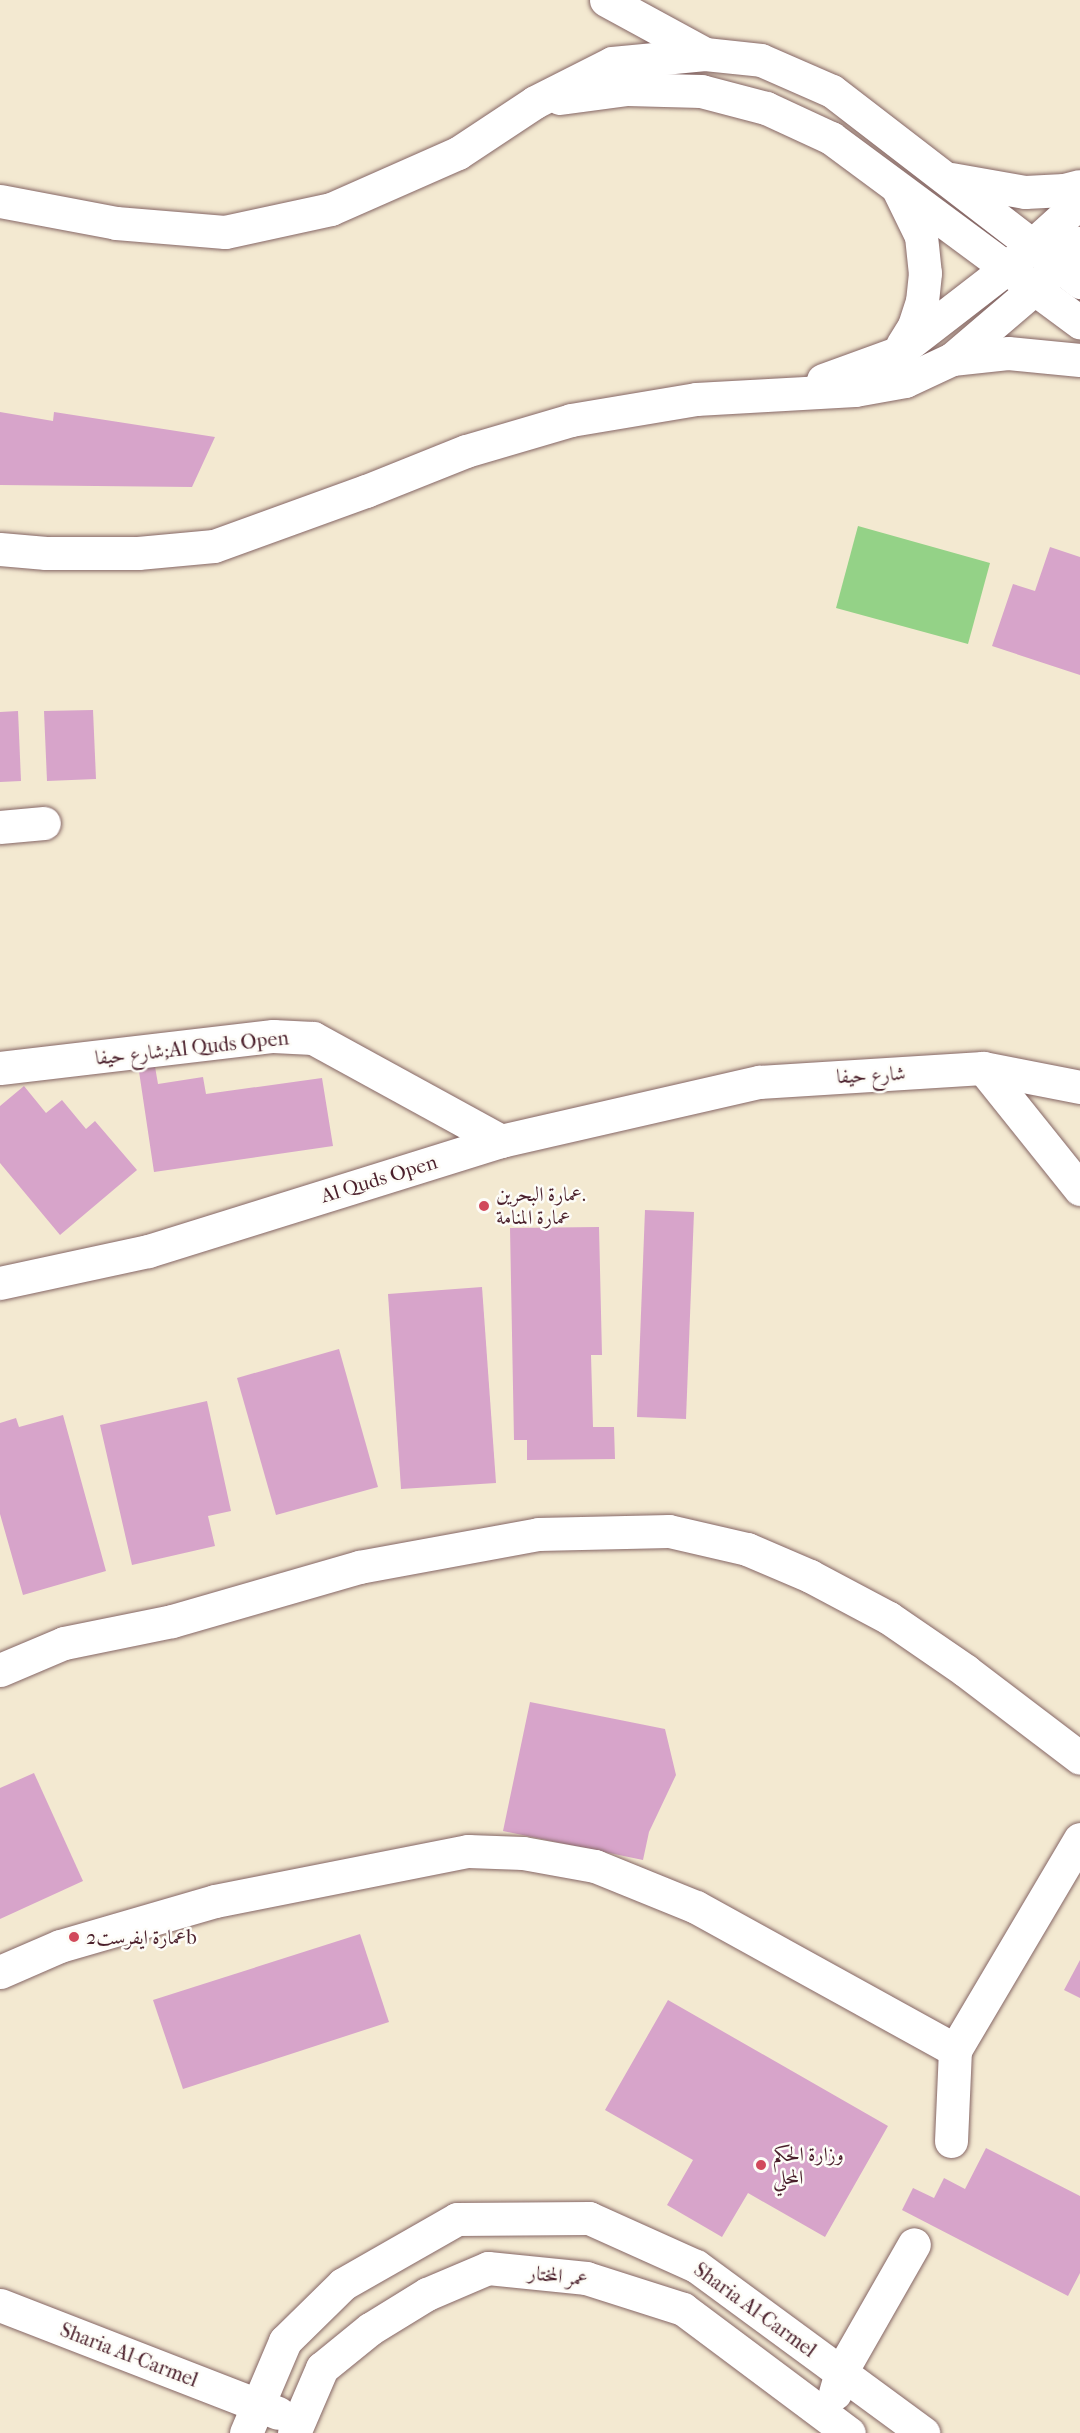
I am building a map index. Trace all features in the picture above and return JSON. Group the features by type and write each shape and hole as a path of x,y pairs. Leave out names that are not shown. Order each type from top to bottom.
{"street":[{"path":"606,0 705,54"},
{"path":"0,201 117,223 225,232 331,209 458,153 535,102 612,63 705,54 761,60 832,91 1063,270 1080,322"},
{"path":"535,102 627,89 701,91 766,108 831,138 1007,268 1063,270"},
{"path":"945,178 1025,192 1064,190 1080,186"},
{"path":"897,186 921,236 926,273 922,301 914,326 897,353"},
{"path":"765,396 827,379 897,353 1007,268 1080,201"},
{"path":"0,549 46,553 138,553 214,546 345,499 466,451 571,420 696,399 855,390 905,381 952,359 1063,270"},
{"path":"952,359 1008,353 1080,360"},
{"path":"0,827 44,823"},
{"name":"شارع حيفا;Al Quds Open","path":"0,1068 273,1036 313,1038 501,1142"},
{"path":"983,1068 1080,1189"},
{"name":"شارع حيفا","path":"759,1082 983,1068 1080,1087"},
{"name":"Al Quds Open","path":"0,1283 148,1251 501,1142 759,1082"},
{"path":"0,1670 64,1643 172,1621 359,1567 538,1533 669,1531 747,1549 810,1576 889,1618 966,1671 1080,1758"},
{"path":"951,2141 955,2050 1080,1839"},
{"path":"0,1972 60,1946 215,1901 468,1851 523,1853 595,1866 696,1907 955,2050"},
{"name":"Sharia Al-Carmel","path":"252,2419 285,2341 343,2284 457,2219 589,2218 696,2266 923,2433"},
{"path":"839,2425 841,2372 914,2244"},
{"name":"عمر المختار","path":"297,2427 322,2368 370,2329 427,2294 488,2268 586,2278 683,2309 839,2425"},
{"name":"Sharia Al-Carmel","path":"0,2305 252,2419 297,2427"}],"green space":[{"path":"858,526 990,563 968,644 836,608"}],"building":[{"path":"0,412 53,421 54,412 215,437 192,487 0,485"},
{"path":"1050,547 1080,557 1080,675 992,646 1013,584 1035,591"},
{"path":"93,710 96,779 47,781 44,711"},
{"path":"18,711 21,781 0,782 0,712"},
{"path":"153,1055 158,1084 203,1077 206,1094 322,1078 333,1146 154,1172 137,1058"},
{"path":"24,1086 46,1113 62,1100 86,1129 95,1121 137,1170 60,1235 0,1163 0,1106"},
{"path":"645,1210 694,1212 686,1419 637,1417"},
{"path":"599,1227 602,1355 591,1355 593,1427 614,1427 615,1459 527,1460 527,1440 514,1440 510,1228"},
{"path":"482,1287 496,1483 401,1489 388,1294"},
{"path":"339,1349 378,1487 276,1515 237,1378"},
{"path":"207,1401 231,1511 208,1516 215,1546 132,1565 100,1425"},
{"path":"63,1415 106,1571 23,1595 0,1514 0,1423 16,1418 19,1427"},
{"path":"530,1702 665,1729 676,1775 649,1832 643,1860 503,1831"},
{"path":"34,1773 83,1881 0,1919 0,1788"},
{"path":"360,1934 389,2022 183,2089 153,2000"},
{"path":"1080,1960 1080,1998 1064,1990"},
{"path":"668,2000 888,2126 825,2237 748,2193 722,2237 667,2205 693,2160 605,2110"},
{"path":"986,2148 1080,2196 1080,2273 1068,2296 902,2210 913,2188 934,2198 944,2178 965,2189"}],"place":[{"name":"عمارة البحرين. عمارة المنامة","path":"484,1206"},
{"name":"عمارة ايفرست2b","path":"74,1937"},
{"name":"وزارة الحكم المحلي","path":"761,2165"}]}
